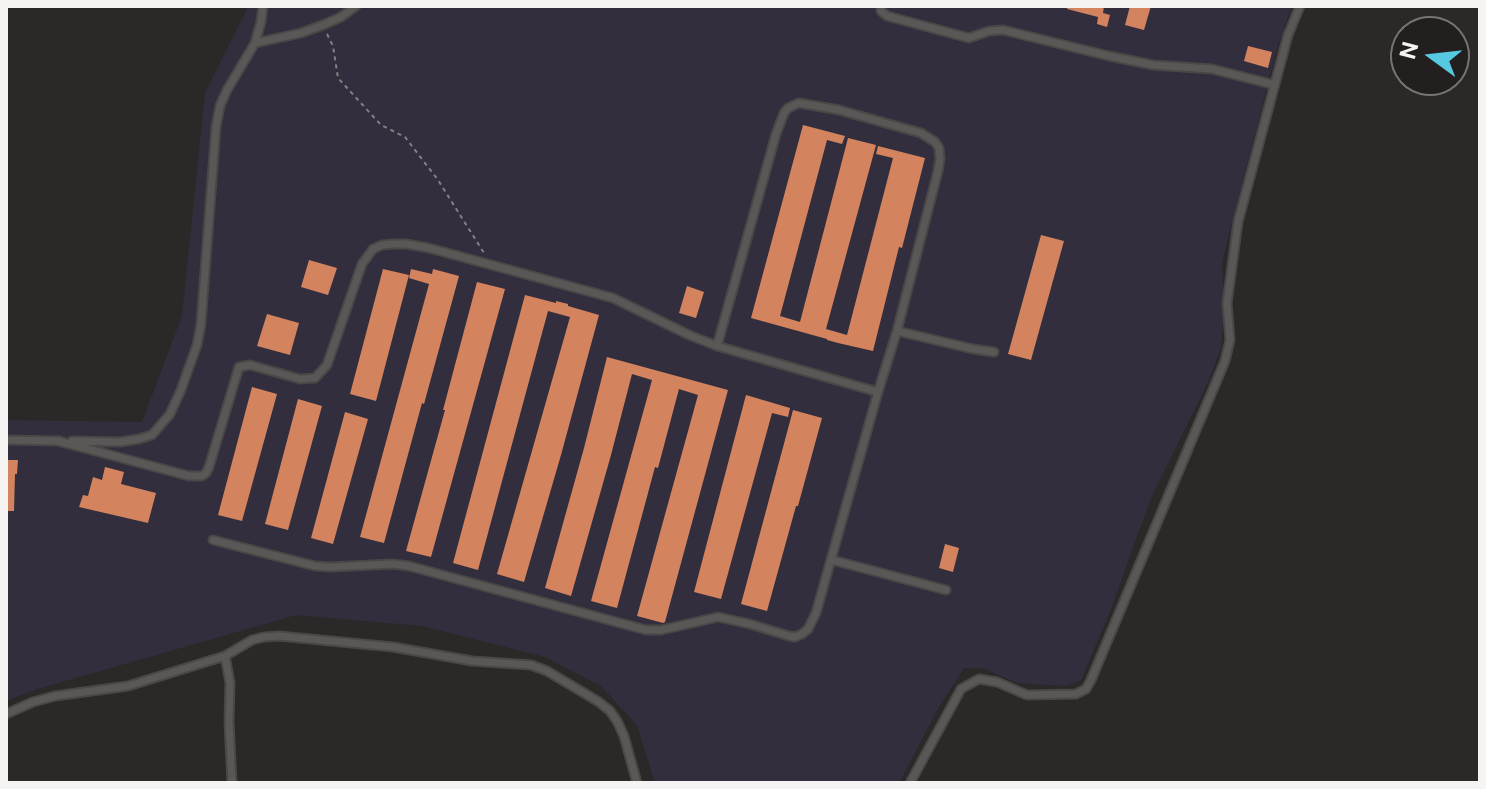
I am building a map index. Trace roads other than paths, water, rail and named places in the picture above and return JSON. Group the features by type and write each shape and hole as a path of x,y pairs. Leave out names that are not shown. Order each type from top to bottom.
{"lane":[{"path":"6,440 120,442 139,439 152,435 170,414 181,390 201,324 213,145 220,106 255,43 263,6"},
{"path":"255,43 323,25 356,6"},
{"path":"881,6 881,11 887,16 969,38 1003,30 1136,62 1212,69 1275,85"},
{"path":"910,783 961,689 979,679 997,682 1027,695 1076,694 1086,689 1091,680 1225,361 1230,340 1227,303 1238,222 1288,35 1300,6"},
{"path":"213,540 315,566 409,566 646,630 661,630 718,617 795,637 813,622 897,331 938,171 939,148 935,142 921,133 839,110 799,103 788,108 779,123 717,346"},
{"path":"58,441 189,476 202,476 209,467 239,367 250,365 300,379 315,378 327,365 362,264 373,249 382,245 406,244 613,298 717,346 878,392"},
{"path":"897,331 994,352"},
{"path":"832,560 946,590"},
{"path":"6,714 55,696 128,686 225,656 252,640 264,637 393,647 472,661 531,665 547,671 610,711 624,736 637,783"},
{"path":"225,656 230,683 232,783"}]}
